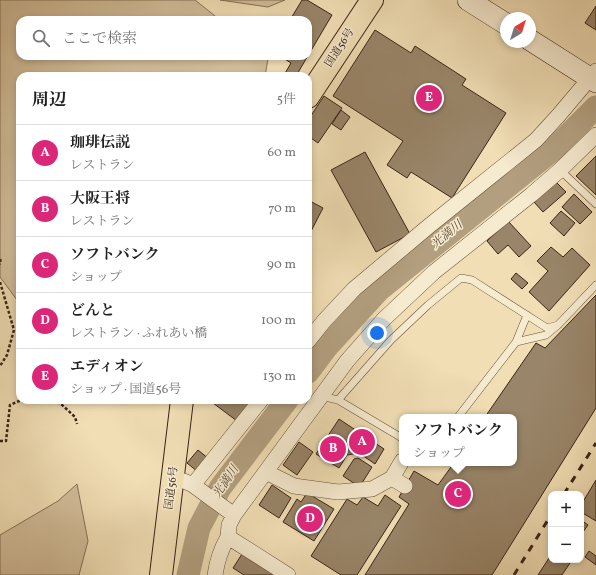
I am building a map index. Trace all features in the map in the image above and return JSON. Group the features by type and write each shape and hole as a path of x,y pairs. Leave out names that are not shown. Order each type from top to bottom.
{"highway":[{"name":"国道56号","path":"312,91 372,0"},
{"name":"国道56号","path":"161,575 188,485 182,404"}],"street":[{"path":"468,0 500,20"},
{"path":"312,336 354,289 428,226 536,140 594,77 536,43"},
{"path":"215,575 216,564 228,537 231,513 266,472 347,361 384,318 434,272 560,170 596,135"},
{"path":"231,513 188,485 258,404"},
{"path":"266,472 294,486 338,492 372,489 392,478 399,466"},
{"path":"392,478 405,486"},
{"path":"228,537 288,575"}],"lane":[{"path":"560,170 596,204"},
{"path":"338,400 391,340 428,305 461,278 472,280 547,328 558,325"},
{"path":"516,342 546,335 558,325 596,285"},
{"path":"460,414 516,342 528,315"},
{"path":"321,396 338,400 399,436"}],"path":[{"path":"0,259 0,264"},
{"path":"0,282 14,330 7,355 0,366"},
{"path":"0,441 6,441 10,405 16,402"},
{"path":"61,404 75,417 77,424"}],"shaded area":[{"path":"0,0 195,0 215,16 16,16 16,60 268,60 266,72 16,72 16,299 0,277"},
{"path":"220,0 285,0 268,7"},
{"path":"77,484 88,541 79,575 0,575 0,535 58,501"}],"building":[{"path":"302,0 307,0 332,15 312,49 312,16 292,16"},
{"path":"596,6 596,30 585,23"},
{"path":"375,30 411,53 415,46 466,79 462,85 506,113 452,198 411,172 407,178 387,165 403,141 333,96"},
{"path":"286,60 306,60 298,72 286,72 291,63"},
{"path":"324,96 342,108 318,143 312,139 312,114"},
{"path":"341,110 350,117 341,130 332,124"},
{"path":"365,152 410,234 376,252 331,170"},
{"path":"596,156 596,195 576,176"},
{"path":"556,182 566,192 543,212 534,202"},
{"path":"574,194 592,212 580,224 562,207"},
{"path":"312,202 323,208 312,229"},
{"path":"561,211 575,223 564,236 550,223"},
{"path":"508,221 531,246 519,257 508,245 498,254 487,241"},
{"path":"551,247 563,257 572,248 590,265 549,311 529,292 548,271 537,261"},
{"path":"516,273 528,283 522,289 511,279"},
{"path":"596,295 596,408 492,575 365,575 409,504 399,497 414,471 438,485 452,466 517,466 517,414 487,414 536,343 545,348"},
{"path":"214,404 249,404 237,421"},
{"path":"339,419 384,449 375,464 359,453 347,455 339,468 316,454"},
{"path":"299,442 313,452 297,475 283,465"},
{"path":"198,450 209,459 198,472 187,463"},
{"path":"358,458 372,467 362,483 355,484 343,476 354,459"},
{"path":"596,480 596,521 584,514 584,500"},
{"path":"272,485 291,498 279,518 259,505"},
{"path":"307,493 334,509 314,541 283,522 297,499 301,502"},
{"path":"385,495 401,506 357,575 341,575 311,556 347,499 357,505 363,497 378,506"},
{"path":"584,522 588,525 584,531"},
{"path":"589,551 596,556 596,565 585,557"},
{"path":"242,554 275,575 244,575 233,568"},
{"path":"548,560 548,563 570,563 562,575 538,575"}],"waterway":[{"name":"光満川","path":"312,367 326,348 379,290 554,149 596,107"},
{"name":"光満川","path":"188,575 199,528 220,488 284,404"}],"railway":[{"path":"566,491 596,443"},
{"path":"514,575 548,520"}],"place":[{"name":"エディオン","path":"429,98"},
{"name":"珈琲伝説","path":"362,442"},
{"name":"大阪王将","path":"333,449"},
{"name":"ソフトバンク","path":"458,494"},
{"name":"どんと","path":"310,519"}]}
